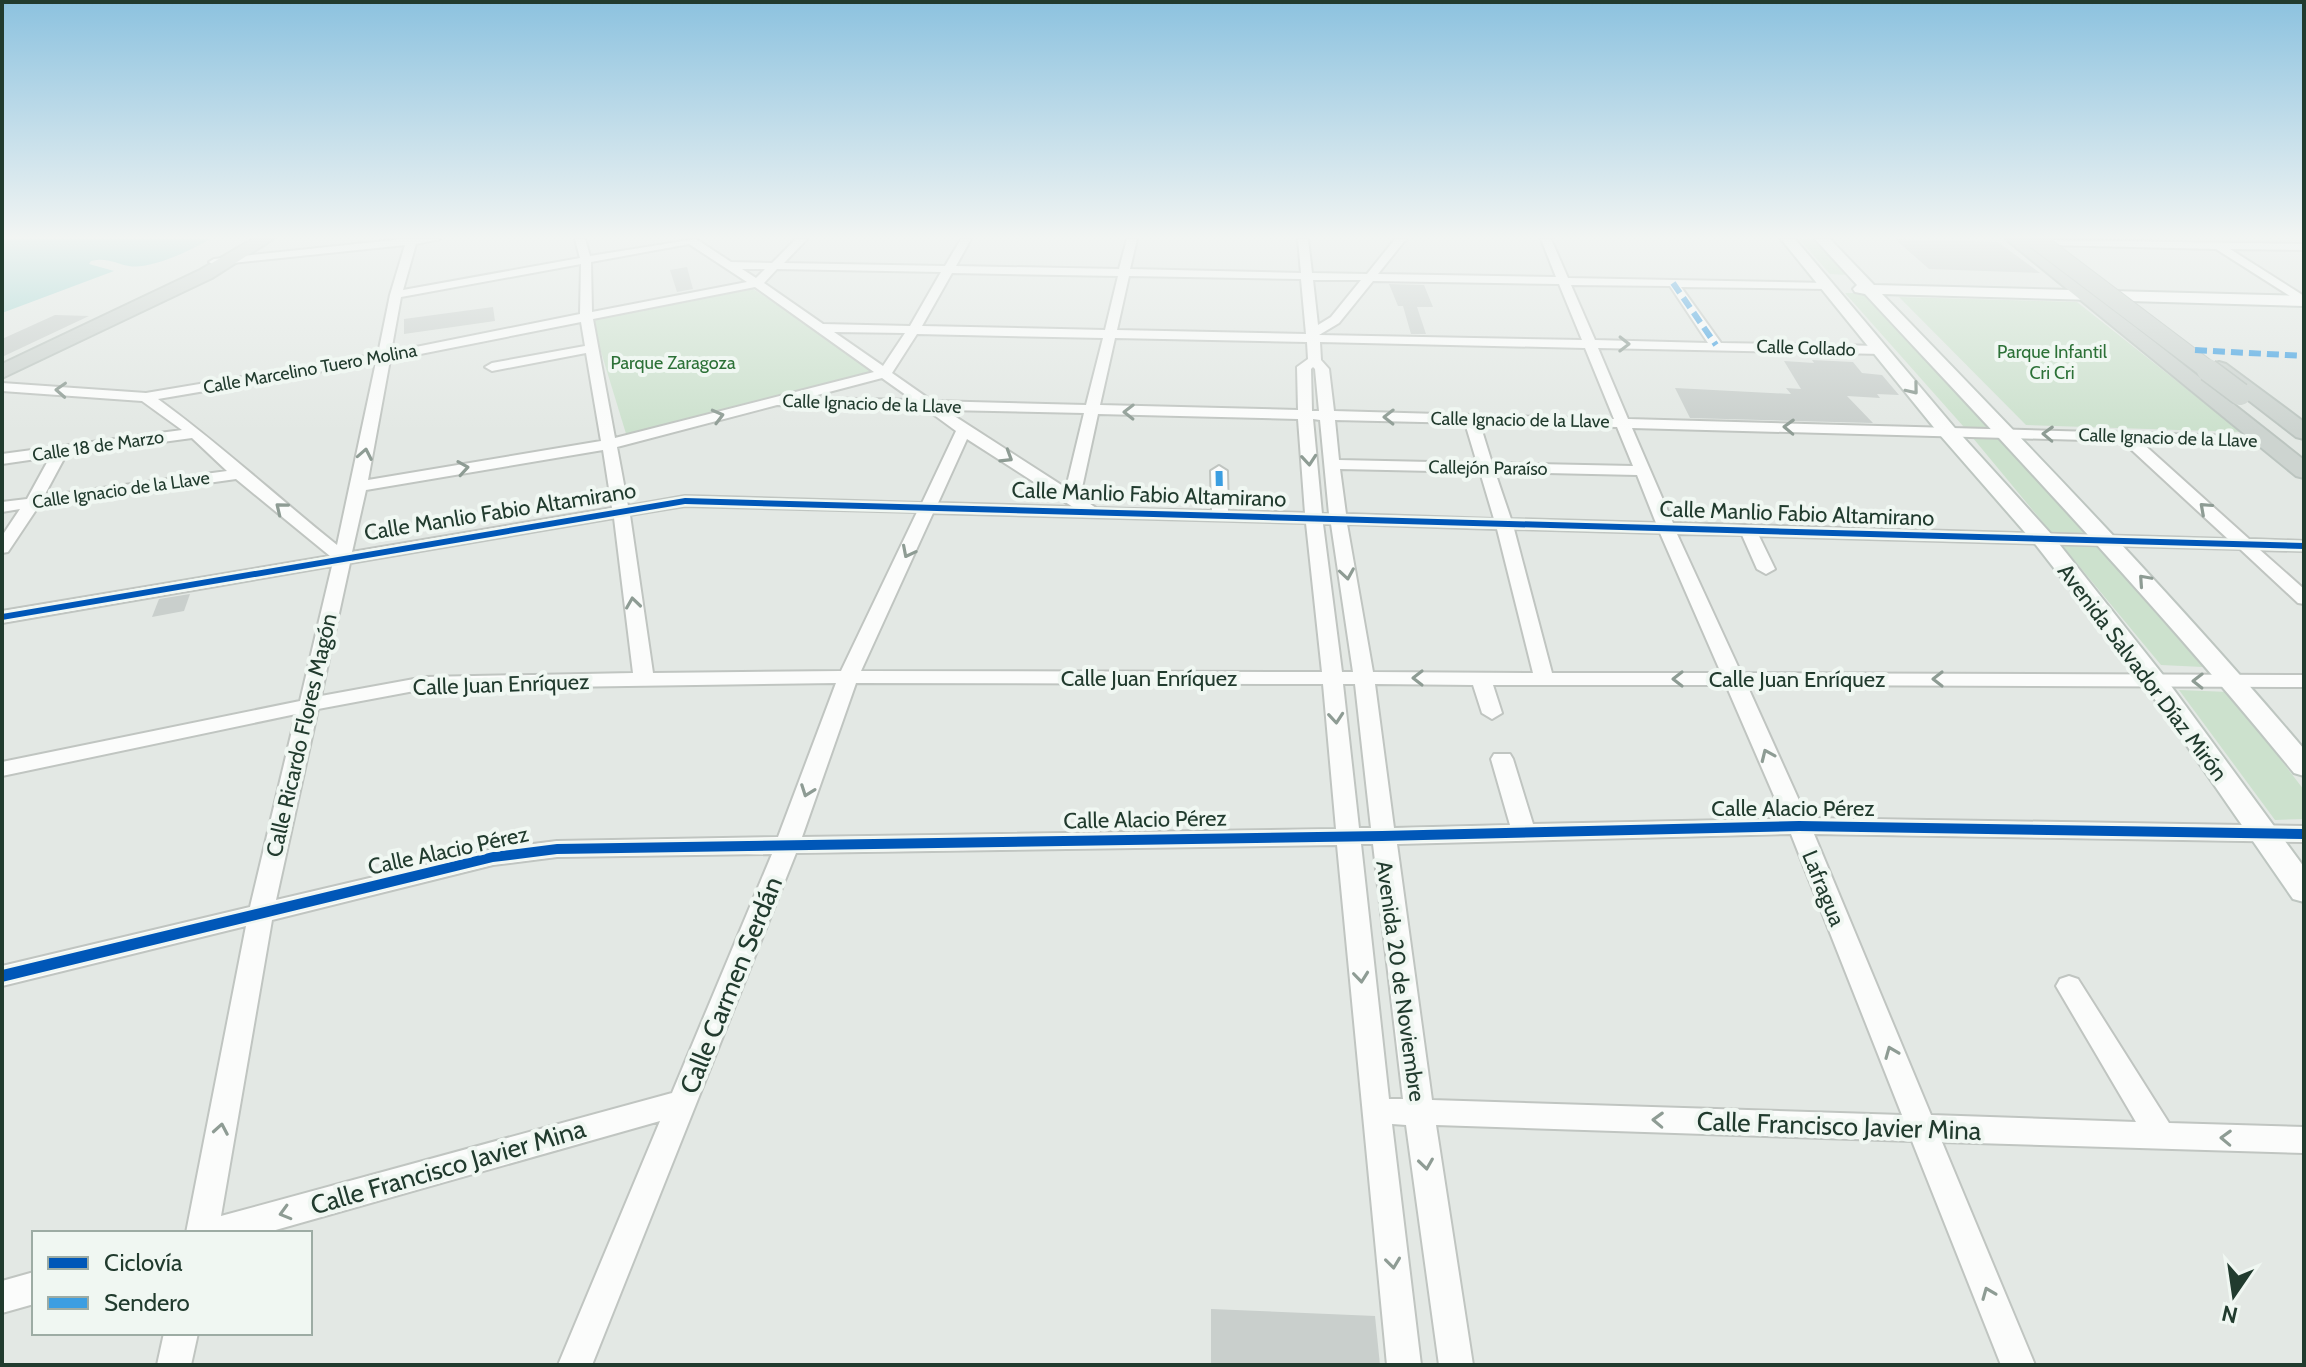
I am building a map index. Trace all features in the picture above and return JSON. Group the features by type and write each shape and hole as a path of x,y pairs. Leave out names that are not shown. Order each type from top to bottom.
{"main road":[{"path":"2,364 133,303"},
{"path":"2,372 139,303"},
{"name":"Avenida Salvador Díaz Mirón","path":"1841,303 1947,431 2044,540 2154,680 2304,891"},
{"path":"1882,303 2110,542 2234,681 2304,767"},
{"path":"2096,303 2304,471"},
{"path":"2111,303 2304,444"},
{"path":"2120,303 2304,454"},
{"path":"2131,303 2304,432"},
{"path":"2112,315 2149,316"}],"street":[{"name":"Calle Ricardo Flores Magón","path":"202,1231 261,913 359,486 394,303"},
{"path":"586,303 621,511 644,680"},
{"name":"Calle Marcelino Tuero Molina","path":"2,387 146,397 384,357 654,303"},
{"path":"784,303 964,430 1094,513"},
{"path":"885,373 929,303"},
{"path":"1072,497 1117,303"},
{"name":"Avenida 20 de Noviembre","path":"1309,303 1322,369 1316,416 1313,519 1333,678 1346,837 1404,1365"},
{"path":"1315,344 1349,303"},
{"name":"Lafragua","path":"1571,303 1799,826 2018,1365"},
{"path":"1687,303 1716,345"},
{"name":"Calle Collado","path":"819,328 1111,334 1315,344 1587,343 1882,350"},
{"path":"492,367 592,348"},
{"name":"Calle Ignacio de la Llave","path":"359,486 610,444 885,373"},
{"path":"146,397 195,433 239,474 342,557"},
{"name":"Calle Ignacio de la Llave","path":"774,401 2266,440"},
{"name":"Avenida 20 de Noviembre","path":"1316,416 1333,464 1338,519 1364,678 1419,1113 1456,1365"},
{"path":"1471,419 1504,524 1544,679"},
{"name":"Calle Carmen Serdán","path":"575,1365 788,843 848,677 931,506 964,430"},
{"name":"Calle 18 de Marzo","path":"2,459 195,433"},
{"path":"2126,436 2304,599"},
{"path":"2,548 33,502 61,451"},
{"name":"Callejón Paraíso","path":"1333,464 1643,471"},
{"path":"1219,471 1220,516"},
{"name":"Calle Ignacio de la Llave","path":"2,507 239,474"},
{"name":"Calle Manlio Fabio Altamirano","path":"2,617 685,501 2304,546"},
{"path":"1748,531 1766,569"},
{"name":"Calle Juan Enríquez","path":"2,769 425,683 848,677 2304,681"},
{"path":"1481,679 1492,713"},
{"path":"1502,759 1524,833"},
{"name":"Calle Alacio Pérez","path":"2,976 493,857 557,849 788,843 1346,837 1799,826 2304,834"},
{"path":"2069,986 2161,1136"},
{"name":"Calle Francisco Javier Mina","path":"219,1231 684,1102"},
{"name":"Calle Francisco Javier Mina","path":"1375,1111 2304,1140"},
{"path":"2,1297 32,1289"},
{"path":"174,1365 181,1335"}],"green space":[{"name":"Parque Zaragoza","path":"672,303 775,303 879,370 627,437 591,319"},
{"path":"1854,303 1872,303 2095,537 2101,551 2203,667 2161,665 1963,426"},
{"name":"Parque Infantil Cri Cri","path":"1905,303 2078,303 2241,432 2026,425"},
{"path":"2179,690 2229,692 2304,790 2304,819 2275,820"}],"water":[{"path":"2,303 29,303 2,313"}],"building":[{"path":"1397,303 1431,303 1433,307 1417,307 1426,334 1411,334 1403,306"},
{"path":"493,307 495,321 404,334 404,319"},
{"path":"55,315 89,316 2,357 2,339"},
{"path":"1812,360 1853,362 1862,373 1882,375 1899,395 1877,394 1880,398 1847,396 1873,423 1690,418 1675,388 1791,394 1786,388 1801,389 1784,361 1814,363"},
{"path":"190,594 184,611 152,617 159,599"},
{"path":"1211,1309 1375,1316 1380,1365 1211,1365"}],"marked path":[{"path":"1687,303 1716,345"},
{"path":"2195,350 2304,356"},
{"path":"1219,471 1220,516"}],"cycle path":[{"path":"2,617 685,501 2304,546"},
{"path":"2,976 493,857 557,849 1799,826 2304,834"}]}
